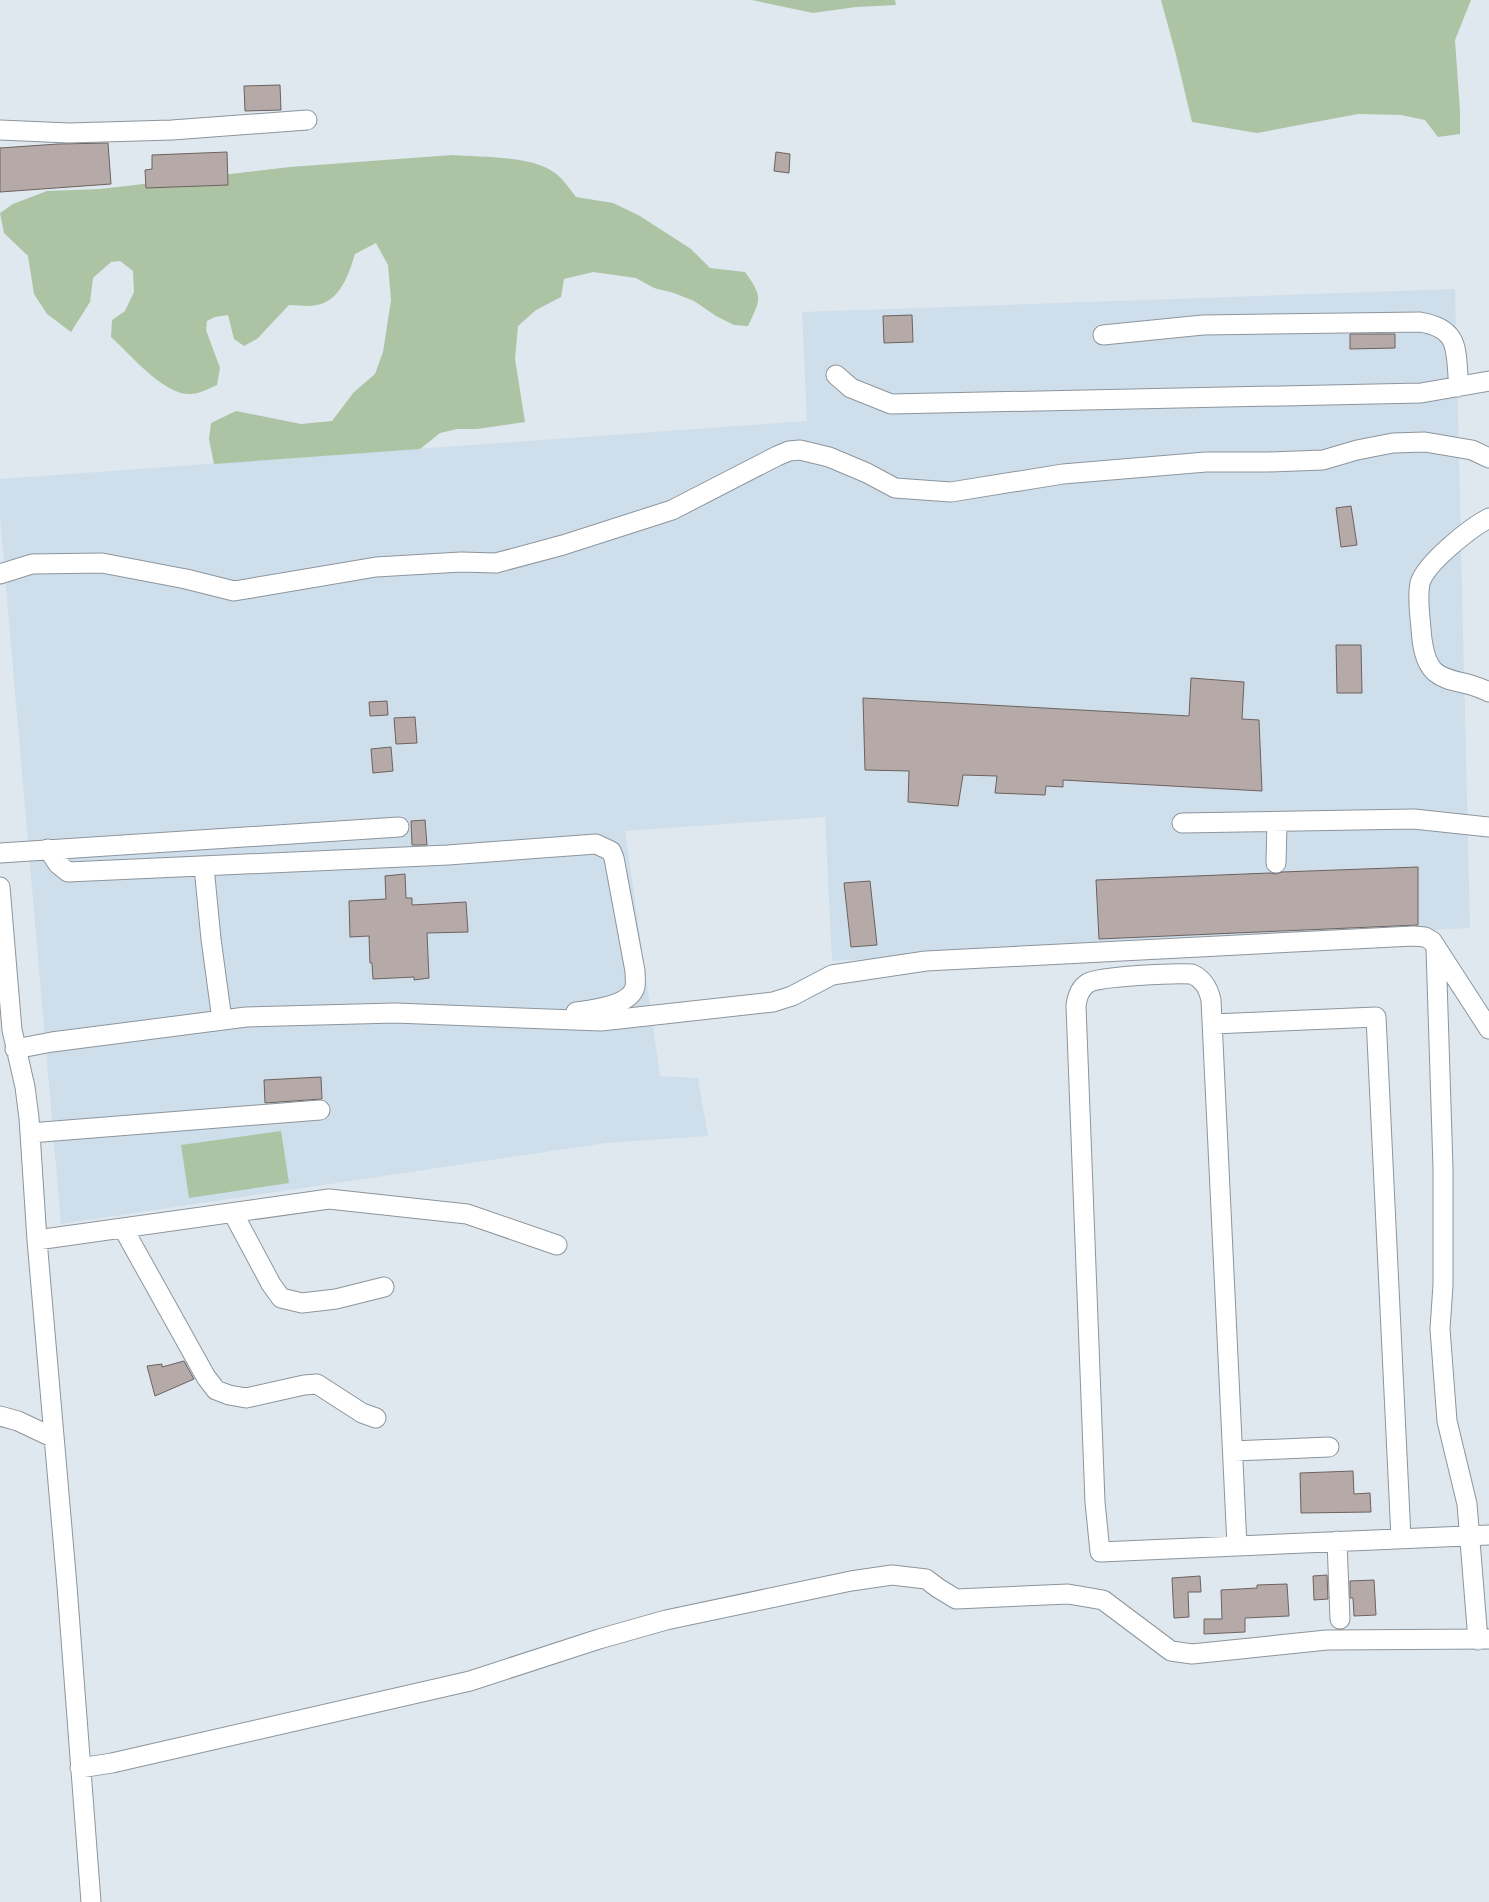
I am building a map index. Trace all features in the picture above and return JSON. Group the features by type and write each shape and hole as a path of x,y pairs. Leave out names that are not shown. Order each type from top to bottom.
{"street":[{"path":"0,130 69,133 172,130 307,120"},
{"path":"1104,335 1203,325 1420,322 1439,326 1450,334 1454,342 1459,387"},
{"path":"836,375 851,388 891,404 1421,393 1489,381"},
{"path":"0,574 32,564 102,563 186,579 234,591 376,567 461,562 496,563 563,545 672,510 777,456 800,450 829,457 867,473 894,488 951,492 1063,474 1206,462 1323,460 1357,450 1393,443 1425,442 1472,450 1489,458"},
{"path":"1489,518 1456,541 1435,562 1424,574 1419,592 1421,638 1427,660 1435,672 1448,680 1471,684 1489,692"},
{"path":"1182,824 1414,819 1489,826"},
{"path":"1276,863 1277,822"},
{"path":"0,853 399,827"},
{"path":"48,850 58,864 68,872 448,856 596,844 604,847 610,851 614,858 634,972 635,988 628,997 599,1009 522,1018"},
{"path":"204,867 210,931 222,1020"},
{"path":"0,887 6,1030 16,1049 25,1087 30,1133 90,1902"},
{"path":"16,1049 52,1042 246,1017 395,1013 601,1022 772,1002 792,996 832,975 926,961 1413,936 1426,937 1432,942 1489,1029"},
{"path":"80,1768 112,1763 470,1682 598,1639 666,1620 851,1581 892,1575 926,1579 956,1599 1068,1594 1103,1600 1123,1613 1171,1651 1192,1654 1327,1640 1483,1640 1480,1535 1467,1504 1448,1421 1440,1329 1443,1286 1444,1168 1436,947"},
{"path":"1237,1546 1213,1024 1209,991 1204,983 1192,974 1099,979 1084,985 1077,997 1076,1006 1095,1502 1100,1552 1237,1546 1402,1538 1480,1535"},
{"path":"1213,1024 1376,1017 1402,1538"},
{"path":"30,1133 320,1110"},
{"path":"37,1240 329,1199 467,1214 557,1245"},
{"path":"233,1212 271,1284 281,1298 302,1303 336,1299 384,1287"},
{"path":"123,1228 206,1377 216,1390 246,1398 317,1384 362,1413 376,1418"},
{"path":"0,1416 34,1427 54,1438"},
{"path":"1233,1451 1329,1447"},
{"path":"1337,1541 1340,1618"}],"shaded area":[{"path":"1455,289 1470,928 832,961 825,817 625,831 660,1076 698,1078 708,1136 606,1143 61,1224 0,518 0,479 807,421 802,312"}],"green space":[{"path":"752,0 895,0 896,5 856,7 813,13"},
{"path":"1161,0 1471,0 1455,40 1460,134 1438,137 1425,120 1401,115 1358,114 1257,133 1192,122"},
{"path":"452,155 504,158 531,162 542,166 559,176 576,197 613,203 640,216 691,249 710,268 745,272 755,287 758,298 756,310 748,326 734,325 716,316 694,301 654,288 636,278 593,272 564,279 561,297 536,310 518,326 515,359 525,422 477,429 457,429 440,433 420,449 214,464 209,439 211,423 236,411 301,424 332,421 354,392 375,374 383,352 391,300 388,265 376,243 355,254 342,286 332,298 314,306 289,305 257,339 244,346 234,339 228,315 215,317 207,321 206,330 220,368 217,385 199,393 188,394 178,392 157,380 111,337 112,320 125,311 134,292 133,271 120,261 111,262 93,278 90,302 71,332 47,314 34,294 28,256 4,233 0,213 13,204 47,191 100,189 290,167"},
{"path":"281,1131 289,1183 189,1198 181,1145"}],"building":[{"path":"280,85 281,110 245,111 244,86"},
{"path":"108,143 111,184 0,192 0,148"},
{"path":"227,152 228,185 146,188 145,170 152,169 152,155"},
{"path":"776,152 790,154 789,173 774,171"},
{"path":"912,315 913,342 884,343 883,316"},
{"path":"1350,334 1395,334 1395,348 1350,349"},
{"path":"1351,506 1357,545 1341,547 1336,508"},
{"path":"1336,645 1361,645 1362,693 1337,693"},
{"path":"1191,678 1244,682 1242,719 1259,720 1262,791 1063,780 1063,787 1046,786 1045,795 995,793 997,776 963,775 958,806 908,802 909,771 865,770 863,698 1189,716"},
{"path":"387,701 388,715 370,716 369,702"},
{"path":"415,717 417,743 396,744 394,718"},
{"path":"391,747 393,771 373,773 371,749"},
{"path":"425,820 427,845 412,845 411,821"},
{"path":"1418,867 1418,925 1099,939 1096,880"},
{"path":"405,874 406,898 412,898 412,905 466,902 468,932 427,933 429,978 414,980 414,977 373,979 372,963 370,963 369,936 350,937 349,901 386,899 385,876"},
{"path":"870,881 877,945 851,947 844,883"},
{"path":"321,1077 322,1099 265,1103 264,1080"},
{"path":"184,1361 194,1379 155,1396 147,1366 162,1364 162,1367"},
{"path":"1353,1471 1354,1494 1370,1493 1371,1512 1301,1513 1300,1473"},
{"path":"1327,1575 1328,1599 1314,1600 1313,1576"},
{"path":"1200,1576 1201,1592 1188,1592 1189,1617 1174,1618 1172,1578"},
{"path":"1374,1580 1376,1615 1354,1616 1353,1598 1350,1598 1350,1581"},
{"path":"1287,1584 1289,1616 1245,1618 1245,1632 1204,1634 1204,1619 1222,1619 1221,1590 1257,1588 1257,1585"}]}
